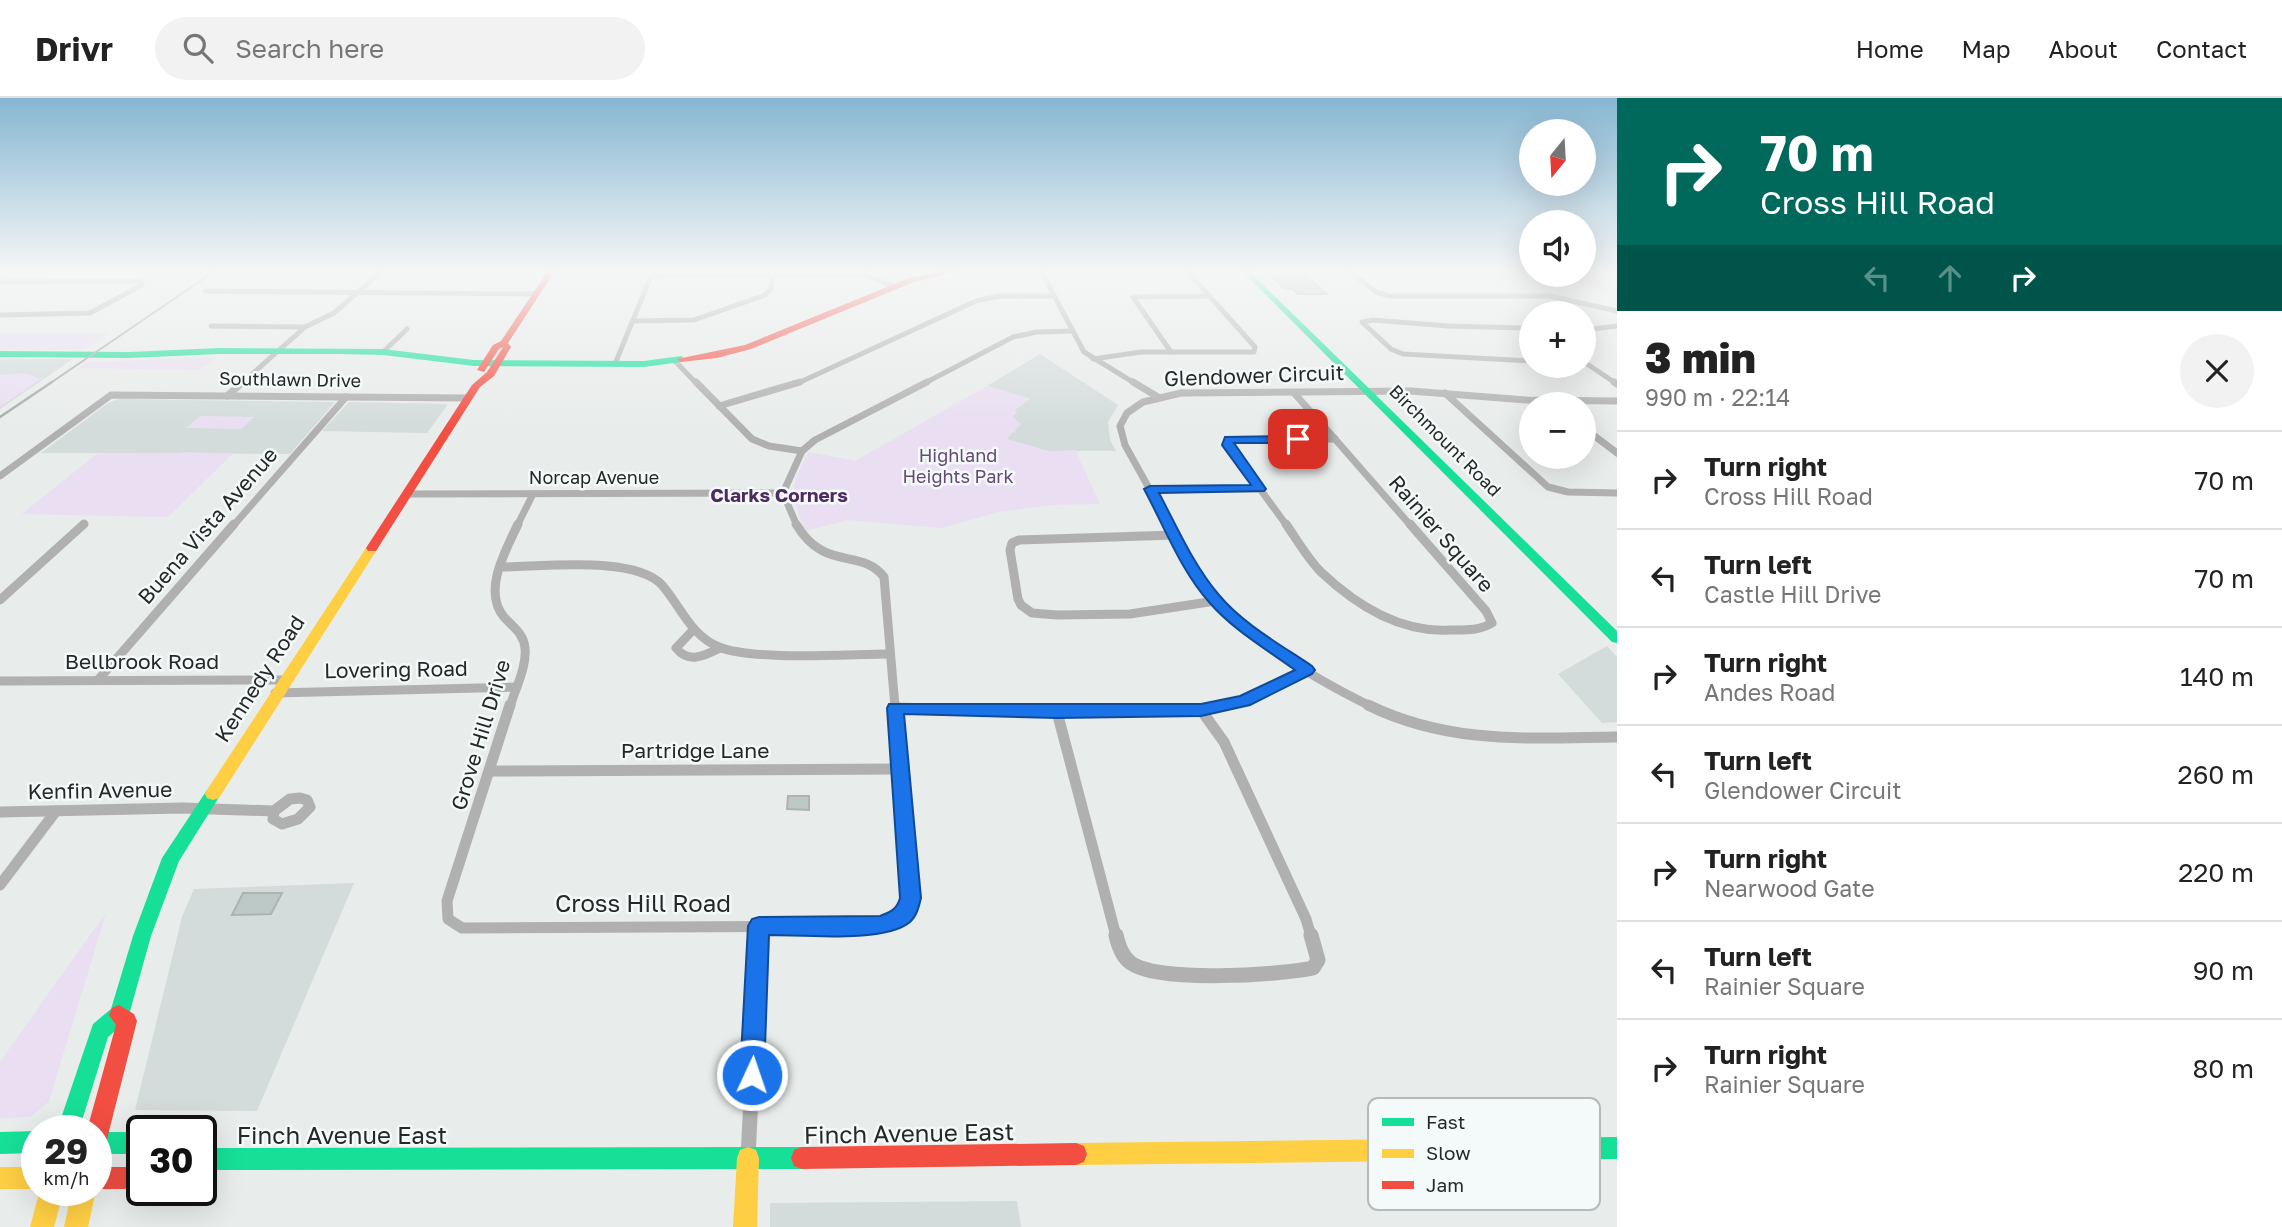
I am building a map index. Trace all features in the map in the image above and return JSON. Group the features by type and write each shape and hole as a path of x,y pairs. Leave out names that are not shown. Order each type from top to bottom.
{"main road":[{"name":"Kennedy Road","path":"73,1115 100,1031 119,1015 142,936 171,858 468,398 477,385 484,382 491,364 507,347 504,342 516,324"},
{"path":"0,354 383,352 491,364 615,364 675,361 748,347 805,324"},
{"name":"Birchmount Road","path":"1299,324 1617,639"},
{"name":"Kennedy Road","path":"103,1115 127,1021 119,1015"},
{"path":"0,1143 21,1142"},
{"name":"Finch Avenue East","path":"217,1159 748,1158 1368,1151"},
{"path":"745,1227 748,1158"},
{"path":"0,1178 21,1178"},
{"path":"42,1227 48,1206"},
{"path":"76,1227 81,1206"}],"street":[{"path":"227,396 304,327 311,324"},
{"path":"615,364 632,324"},
{"path":"719,406 788,388 927,324"},
{"path":"1069,324 1082,348 1093,359 1158,397"},
{"path":"1151,324 1171,352"},
{"path":"1093,359 1171,352 1247,353 1256,350 1233,324"},
{"path":"1364,324 1397,353 1519,361"},
{"path":"1416,324 1519,328"},
{"path":"211,326 304,327"},
{"path":"1596,329 1617,326"},
{"path":"383,352 407,329"},
{"path":"900,769 882,572 870,565 830,556 810,544 804,538 783,493 802,451 815,440 1013,337 1037,331 1073,331"},
{"path":"675,361 756,441 802,451"},
{"path":"1596,370 1617,384"},
{"name":"Glendower Circuit","path":"1519,399 1445,393 1203,392 1158,397 1130,410 1120,426 1125,445 1201,582 1215,601 1255,634 1307,670 1373,709 1454,733 1478,737 1617,737"},
{"name":"Rainier Square","path":"1294,393 1335,439 1486,611 1492,623 1490,626 1482,629 1424,629 1407,627 1388,618 1320,571 1227,445 1229,440 1335,439"},
{"path":"1445,393 1548,487 1568,492 1617,493"},
{"name":"Southlawn Drive","path":"0,476 111,395 468,398"},
{"name":"Buena Vista Avenue","path":"98,680 346,397"},
{"name":"Glendower Circuit","path":"1596,401 1617,401"},
{"path":"1596,437 1617,453"},
{"path":"1150,489 1260,489"},
{"name":"Norcap Avenue","path":"406,494 783,493"},
{"name":"Grove Hill Drive","path":"447,919 447,901 525,659 526,643 518,628 497,606 494,585 533,494"},
{"path":"0,600 84,524"},
{"path":"1175,535 1019,540 1012,543 1010,550 1018,599 1021,605 1032,613 1056,615 1130,614 1215,601"},
{"path":"501,567 610,566 632,569 660,583 693,630 720,648 754,654 889,654"},
{"path":"693,630 680,641 676,649 680,655 700,658 720,648"},
{"path":"895,708 1057,712 1201,710 1244,701 1307,670"},
{"name":"Bellbrook Road","path":"0,681 98,680 280,686"},
{"name":"Lovering Road","path":"280,686 517,687"},
{"path":"1057,712 1119,947 1131,964 1160,974 1279,973 1312,968 1318,960 1306,919 1224,742 1201,710"},
{"name":"Partridge Lane","path":"491,771 900,769"},
{"name":"Cross Hill Road","path":"447,919 453,925 463,928 882,926 902,917 911,898 900,769"},
{"path":"0,885 56,811"},
{"name":"Kenfin Avenue","path":"0,812 274,811"},
{"path":"748,1158 759,926"}],"shaded area":[{"path":"1040,354 1118,405 1108,422 1110,440 1116,451 1048,451 1006,439 1002,417 1030,399 987,386"},
{"path":"0,359 73,359 0,409"},
{"path":"119,399 335,402 290,454 41,453 108,403"},
{"path":"349,402 448,404 427,433 322,431"},
{"path":"1607,646 1617,657 1617,722 1602,723 1558,674"},
{"path":"354,883 257,1111 135,1110 182,917 194,889"},
{"path":"1017,1201 1021,1227 770,1227 770,1203"}],"green space":[{"path":"0,333 109,333 84,350 0,350"},
{"path":"217,357 200,370 80,368 87,362"},
{"path":"25,373 41,379 0,407 0,375"},
{"name":"Highland Heights Park","path":"987,386 1031,399 1015,410 1017,412 1013,417 1021,424 1015,430 1016,433 1013,432 1007,439 1048,451 1075,450 1100,504 1051,505 999,512 941,528 848,520 805,531 794,491 809,452 855,461"},
{"path":"200,416 254,417 241,429 186,428"},
{"path":"97,454 232,454 168,517 22,514"},
{"path":"106,913 49,1101 32,1115 0,1118 0,1062"}],"building":[{"path":"788,796 809,796 809,810 787,809"},
{"path":"243,893 282,893 271,914 232,915"}],"railway":[{"path":"49,384 138,324"},
{"path":"0,417 52,382"}],"traffic: fast":[{"path":"1298,324 1617,639"},
{"path":"0,354 129,355 219,351 339,351 383,352 474,363 644,364 681,359"},
{"path":"73,1115 100,1031 119,1015 142,936 171,858 213,794"},
{"path":"0,1143 21,1142"},
{"path":"112,1143 126,1143"},
{"path":"1600,1148 1617,1148"},
{"path":"217,1159 802,1158"}],"traffic: slow":[{"path":"213,794 372,548"},
{"path":"1076,1154 1368,1151"},
{"path":"745,1227 748,1158"},
{"path":"0,1178 21,1178"},
{"path":"42,1227 48,1206"},
{"path":"76,1227 81,1206"}],"traffic: jam":[{"path":"481,370 496,347 504,343 517,324"},
{"path":"681,359 717,355 748,347 805,324"},
{"path":"372,548 477,385 491,374 507,347 504,343"},
{"path":"102,1115 127,1021 119,1015"},
{"path":"802,1158 1076,1154"},
{"path":"112,1178 126,1178"}],"district":[{"name":"Clarks Corners","path":"779,495"}],"route":[{"path":"752,1075 759,926 882,926 902,917 908,909 911,898 895,708 1057,712 1201,710 1244,701 1307,670 1240,623 1215,601 1201,582 1150,489 1260,489 1227,445 1229,440 1298,439"}]}
